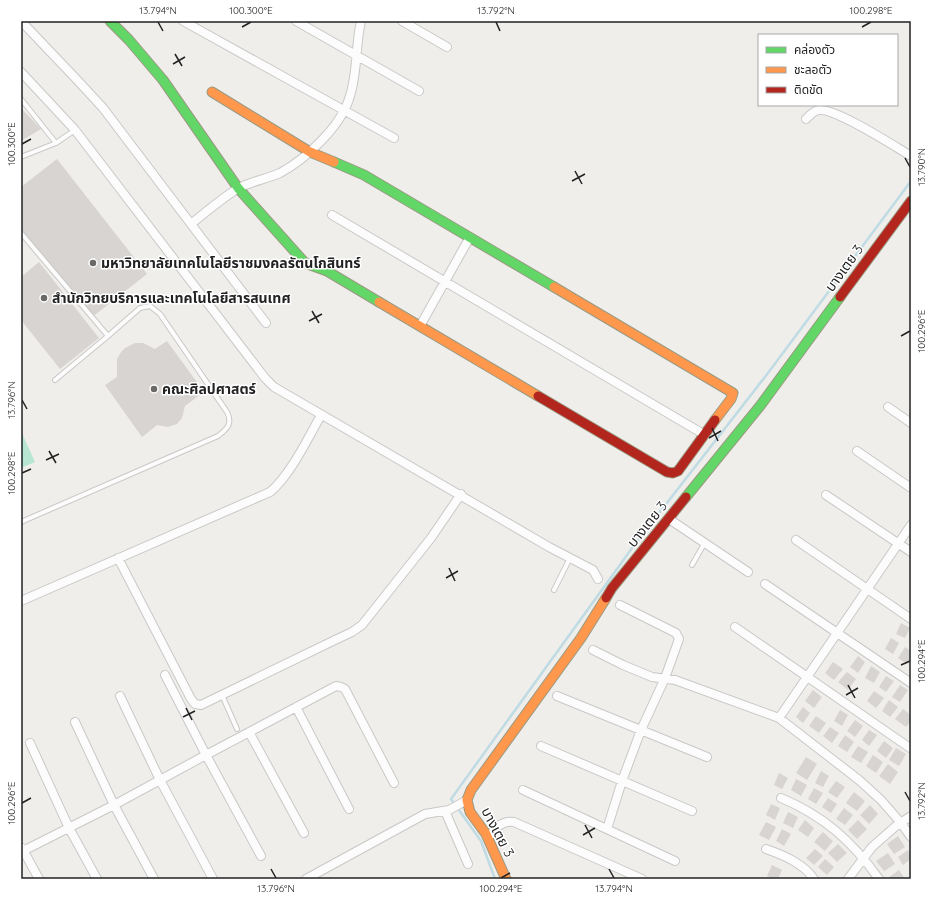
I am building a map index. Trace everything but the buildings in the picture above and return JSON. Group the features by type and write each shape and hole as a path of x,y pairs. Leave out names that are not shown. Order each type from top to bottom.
{"street":[{"path":"110,21 129,40 163,80 238,188 305,263 327,271 667,472 673,473 678,471 731,399 733,393 470,237 364,176 310,152 212,92"},
{"path":"183,21 394,138"},
{"path":"296,21 419,91"},
{"path":"191,224 238,188 280,173 295,164 323,139 345,110 354,82 361,21"},
{"path":"402,21 447,47"},
{"path":"25,23 103,108 266,323"},
{"path":"21,72 75,130 265,378 274,387 461,494 549,547 593,570 598,579"},
{"path":"806,119 814,111 821,110 831,112 853,122 911,156"},
{"name":"บางเตย 3","path":"502,878 496,852 463,803 581,638 612,588 760,406 911,201"},
{"path":"332,215 705,435"},
{"path":"420,326 470,237"},
{"path":"888,407 911,423"},
{"path":"21,601 270,492 276,487 300,453 321,414"},
{"path":"857,451 911,488"},
{"path":"118,558 191,699 195,704 200,705 341,638 362,625 431,538 461,494"},
{"path":"826,496 911,552"},
{"path":"669,519 694,535 704,544 748,572"},
{"path":"779,718 911,525"},
{"path":"796,540 911,619"},
{"path":"765,584 838,632 911,683"},
{"path":"607,829 622,781 641,730 665,678 679,639 676,632 620,605"},
{"path":"734,627 808,676 910,748"},
{"path":"593,650 652,677 675,680 779,718 859,780 881,800 911,837"},
{"path":"164,675 261,856"},
{"path":"39,879 22,850 114,805 336,686 345,689 394,783"},
{"path":"120,696 160,780 213,879"},
{"path":"557,696 708,757"},
{"path":"296,707 349,810"},
{"path":"75,722 114,805 154,879"},
{"path":"250,732 304,833"},
{"path":"30,743 69,828 97,879"},
{"path":"541,746 692,811"},
{"path":"523,790 675,861"},
{"path":"781,798 800,806 836,831 864,858 878,879"},
{"path":"306,879 425,814 447,811 463,803"},
{"path":"447,811 468,864"},
{"path":"848,879 872,846 911,816"},
{"path":"488,838 499,825 508,821 514,822 642,879"},
{"path":"766,850 783,855 798,864 814,879"}],"lane":[{"path":"21,98 56,143"},
{"path":"21,157 56,143 75,130"},
{"path":"21,233 108,336"},
{"path":"21,522 218,436 226,430 229,423 230,418 227,412 160,314 150,306 140,308 55,380"},
{"path":"692,565 704,544"},
{"path":"554,590 570,557"},
{"path":"222,694 237,729"}],"green space":[{"path":"21,431 35,462 21,468"}],"waterway":[{"path":"495,879 481,841 451,799 635,544 768,373 911,181"}],"traffic: fast":[{"path":"110,21 129,40 163,80 238,188 305,263 327,271 379,302"},
{"path":"334,162 364,175 554,287"},
{"path":"686,497 760,406 840,297"}],"traffic: slow":[{"path":"212,92 310,152 334,162"},
{"path":"554,287 733,393 731,399 715,420"},
{"path":"379,302 538,396"},
{"path":"506,879 486,834 470,812 467,800 471,790 581,638 606,598"}],"traffic: jam":[{"path":"840,297 911,201"},
{"path":"538,396 667,472 673,473 678,471 715,420"},
{"path":"606,598 612,588 686,497"}],"place":[{"name":"มหาวิทยาลัยเทคโนโลยีราชมงคลรัตนโกสินทร์","path":"93,263"},
{"name":"สำนักวิทยบริการและเทคโนโลยีสารสนเทศ","path":"44,298"},
{"name":"คณะศิลปศาสตร์","path":"154,389"}]}
